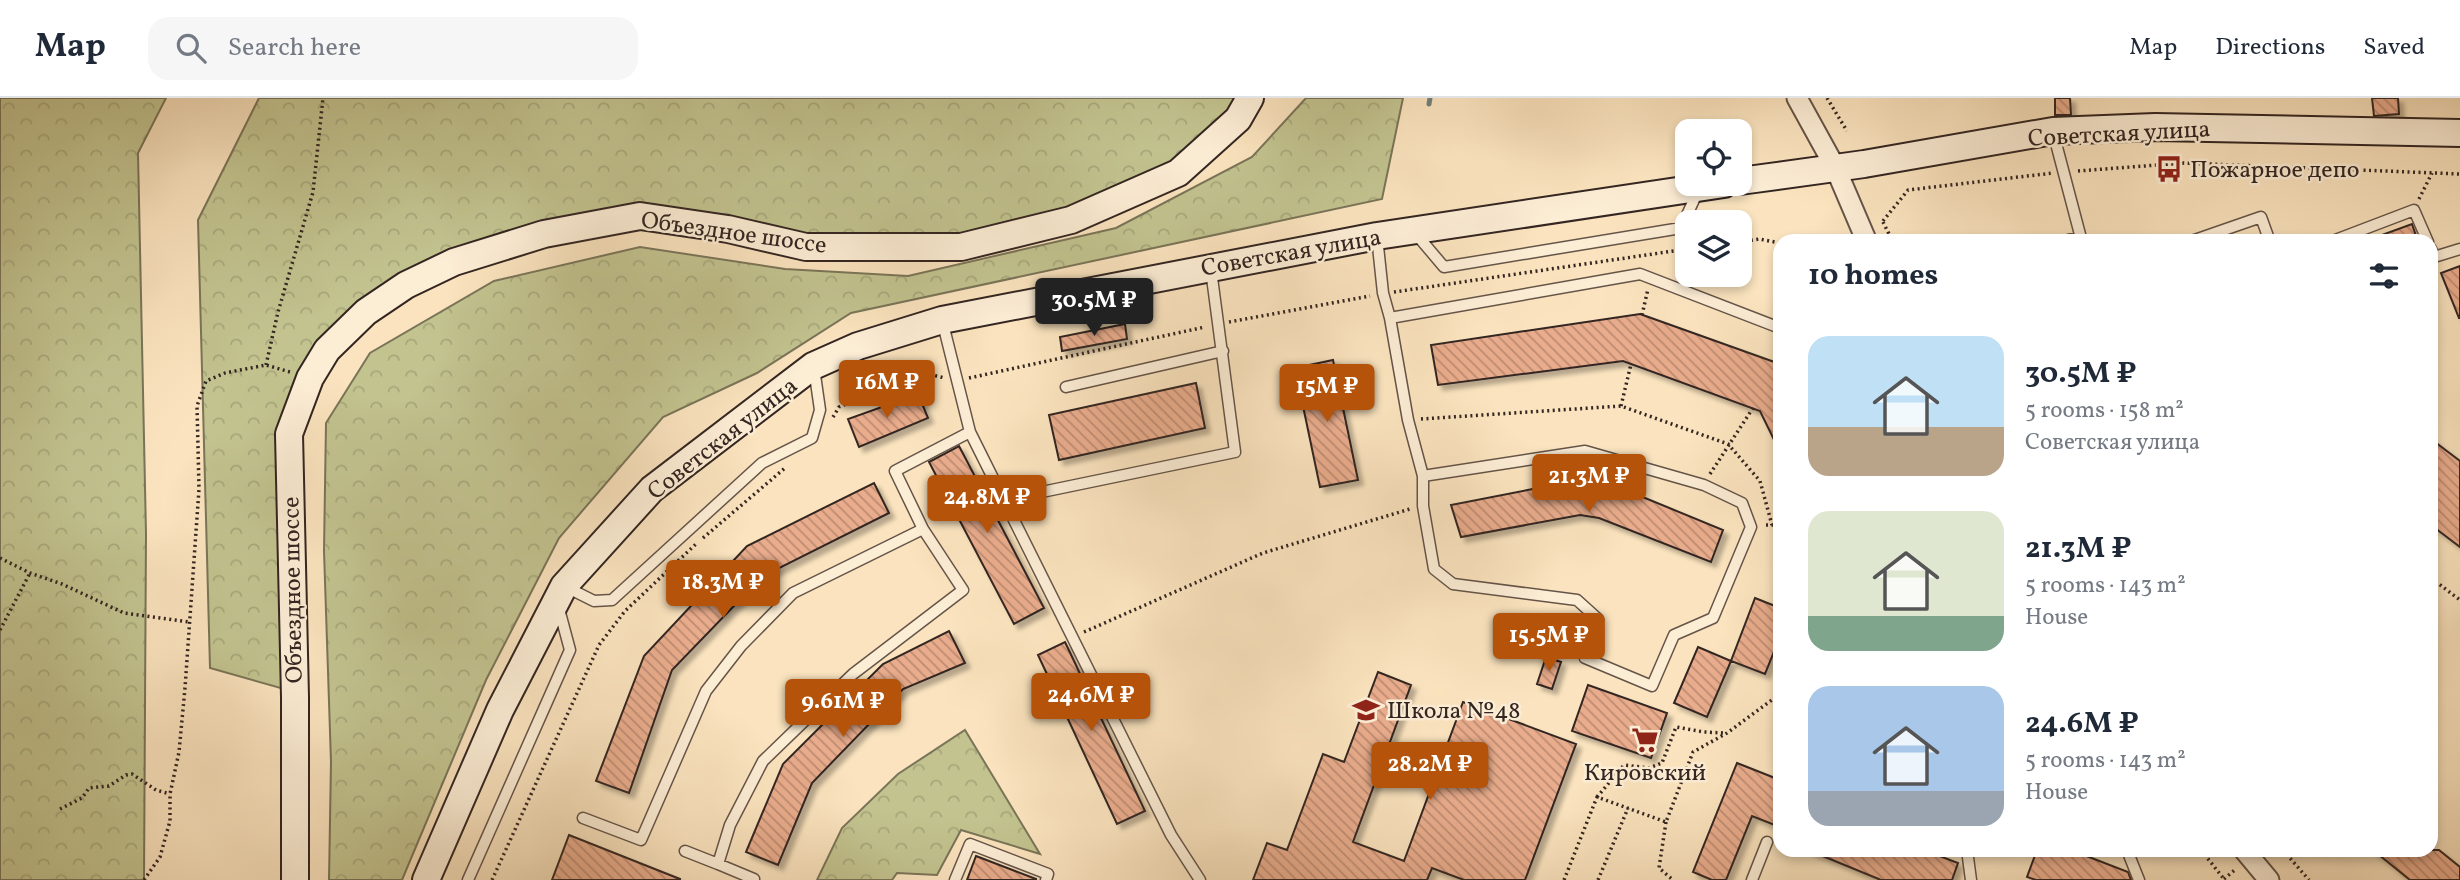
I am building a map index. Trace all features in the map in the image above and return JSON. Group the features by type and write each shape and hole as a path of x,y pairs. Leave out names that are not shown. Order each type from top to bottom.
{"street":[{"name":"Объездное шоссе","path":"295,880 295,697 289,434 310,378 334,341 386,297 454,262 544,234 640,216 728,229 806,247 961,247 1071,220 1178,173 1238,119 1250,98"},
{"path":"1797,98 1835,167 1864,234"},
{"name":"Советская улица","path":"1752,179 2053,131 2155,127 2460,133"},
{"name":"Советская улица","path":"426,880 500,710 560,592 652,489 813,366 858,346 942,320 1210,266 1377,236 1675,192"},
{"path":"2250,857 2269,880"}],"lane":[{"path":"2053,131 2079,234"},
{"path":"1413,231 1444,267 1681,228 1705,196"},
{"path":"2351,234 2414,210 2424,234"},
{"path":"2212,234 2260,217 2267,234"},
{"path":"1377,236 1383,293 1408,420 1423,476 1423,506 1434,569 1453,584 1577,600 1598,619 1584,658 1652,686 1674,635 1713,618 1751,527 1742,503 1704,485 1585,451 1423,476"},
{"path":"2438,256 2460,249"},
{"path":"1005,502 1235,452 1210,266"},
{"path":"1390,318 1640,275 1773,325"},
{"path":"942,320 970,432 1171,835 1200,880"},
{"path":"1066,387 1223,351"},
{"path":"468,880 570,650 560,592 594,600 612,600 762,463 812,438 820,410 813,366"},
{"path":"718,864 730,825 763,761 853,674 964,590 923,529 894,471 970,432"},
{"path":"583,818 641,840 706,691 741,646 793,593 923,529"},
{"path":"1752,880 1767,842"},
{"path":"955,880 970,844 1048,874 1046,880"},
{"path":"685,850 754,879"},
{"path":"1968,857 1971,880"},
{"path":"2130,857 2139,880"}],"path":[{"path":"266,365 313,192 323,98"},
{"path":"1827,98 1847,131"},
{"path":"1883,221 1908,190 2063,172 2184,163 2460,174"},
{"path":"2414,210 2432,173"},
{"path":"1752,240 1773,242"},
{"path":"829,425 839,407 920,372 957,380 1219,324 1383,293 1675,251"},
{"path":"1642,314 1651,279"},
{"path":"1620,406 1630,364"},
{"path":"144,880 160,857 170,821 170,794 186,688 199,489 197,406 206,381 225,373 266,365 310,378"},
{"path":"1408,420 1620,406 1728,444 1760,481 1772,525 1751,527"},
{"path":"1704,485 1753,408"},
{"path":"492,880 598,645 635,602 703,538 787,466"},
{"path":"1072,637 1263,552 1423,506"},
{"path":"0,558 124,613 189,622"},
{"path":"0,630 30,573"},
{"path":"2438,583 2460,600"},
{"path":"1673,880 1659,868 1667,822 1693,752 1727,733 1773,699"},
{"path":"1564,880 1597,797 1624,765 1649,768 1662,763 1676,727 1727,733"},
{"path":"60,809 82,798 89,788 109,786 132,774 156,790 170,794"},
{"path":"1597,797 1667,822"},
{"path":"1598,880 1628,808"},
{"path":"2207,857 2225,880"},
{"path":"2289,857 2309,880"}],"green space":[{"path":"0,98 166,98 138,153 146,534 144,880 0,880"},
{"path":"259,98 1243,98 1174,168 1071,212 969,240 811,241 733,224 546,226 332,338 285,436 291,691 210,668 198,220"},
{"path":"1306,98 1403,98 1382,199 851,313 757,373 663,417 559,538 486,680 402,880 329,880 331,762 324,551 326,423 370,353 494,281 640,247 785,269 908,276 1116,228 1252,157"},
{"path":"965,730 1040,854 961,830 937,875 897,873 892,880 817,880 842,828 898,774"}],"building":[{"path":"2055,98 2070,98 2071,115 2055,115"},
{"path":"2372,98 2398,98 2399,114 2374,116"},
{"path":"2412,224 2415,234 2384,234"},
{"path":"2460,266 2460,318 2459,318 2441,273"},
{"path":"1640,314 1773,362 1773,438 1760,411 1623,361 1438,385 1431,345"},
{"path":"1125,324 1127,339 1062,351 1060,337"},
{"path":"1333,360 1358,480 1320,487 1295,368"},
{"path":"1196,383 1205,428 1059,460 1049,415"},
{"path":"918,394 928,418 859,447 848,419"},
{"path":"2438,444 2460,461 2460,547 2438,530"},
{"path":"959,446 1044,608 1014,624 929,462"},
{"path":"1579,480 1611,484 1723,530 1711,562 1599,518 1580,515 1461,537 1451,505"},
{"path":"874,483 889,513 760,579 672,670 629,793 596,781 644,656 747,546"},
{"path":"1755,598 1773,605 1773,654 1765,674 1731,661"},
{"path":"949,631 965,663 903,689 812,783 778,865 746,852 783,764 883,664"},
{"path":"1065,642 1145,811 1117,824 1038,655"},
{"path":"1698,647 1731,661 1707,717 1674,703"},
{"path":"1546,657 1561,662 1552,689 1537,684"},
{"path":"1378,672 1411,685 1353,842 1404,861 1463,702 1576,744 1525,880 1464,880 1432,868 1427,880 1253,880 1267,843 1287,850 1323,754 1344,762"},
{"path":"1588,685 1667,713 1651,758 1572,731"},
{"path":"1737,763 1773,777 1773,824 1752,816 1726,880 1712,880 1693,872"},
{"path":"569,835 680,879 680,880 552,880"},
{"path":"2439,850 2460,867 2460,880 2410,880 2382,857 2438,857"},
{"path":"976,856 1036,879 1036,880 967,880"},
{"path":"1825,857 1942,857 1958,863 1952,880 1881,880"},
{"path":"2034,857 2089,857 2128,872 2131,880 2036,880 2027,877"}],"waterway":[{"path":"1429,104 1430,98"}],"place":[{"name":"Пожарное депо","path":"2169,169"},
{"name":"Школа №48","path":"1366,710"},
{"name":"Кировский","path":"1645,740"}]}
